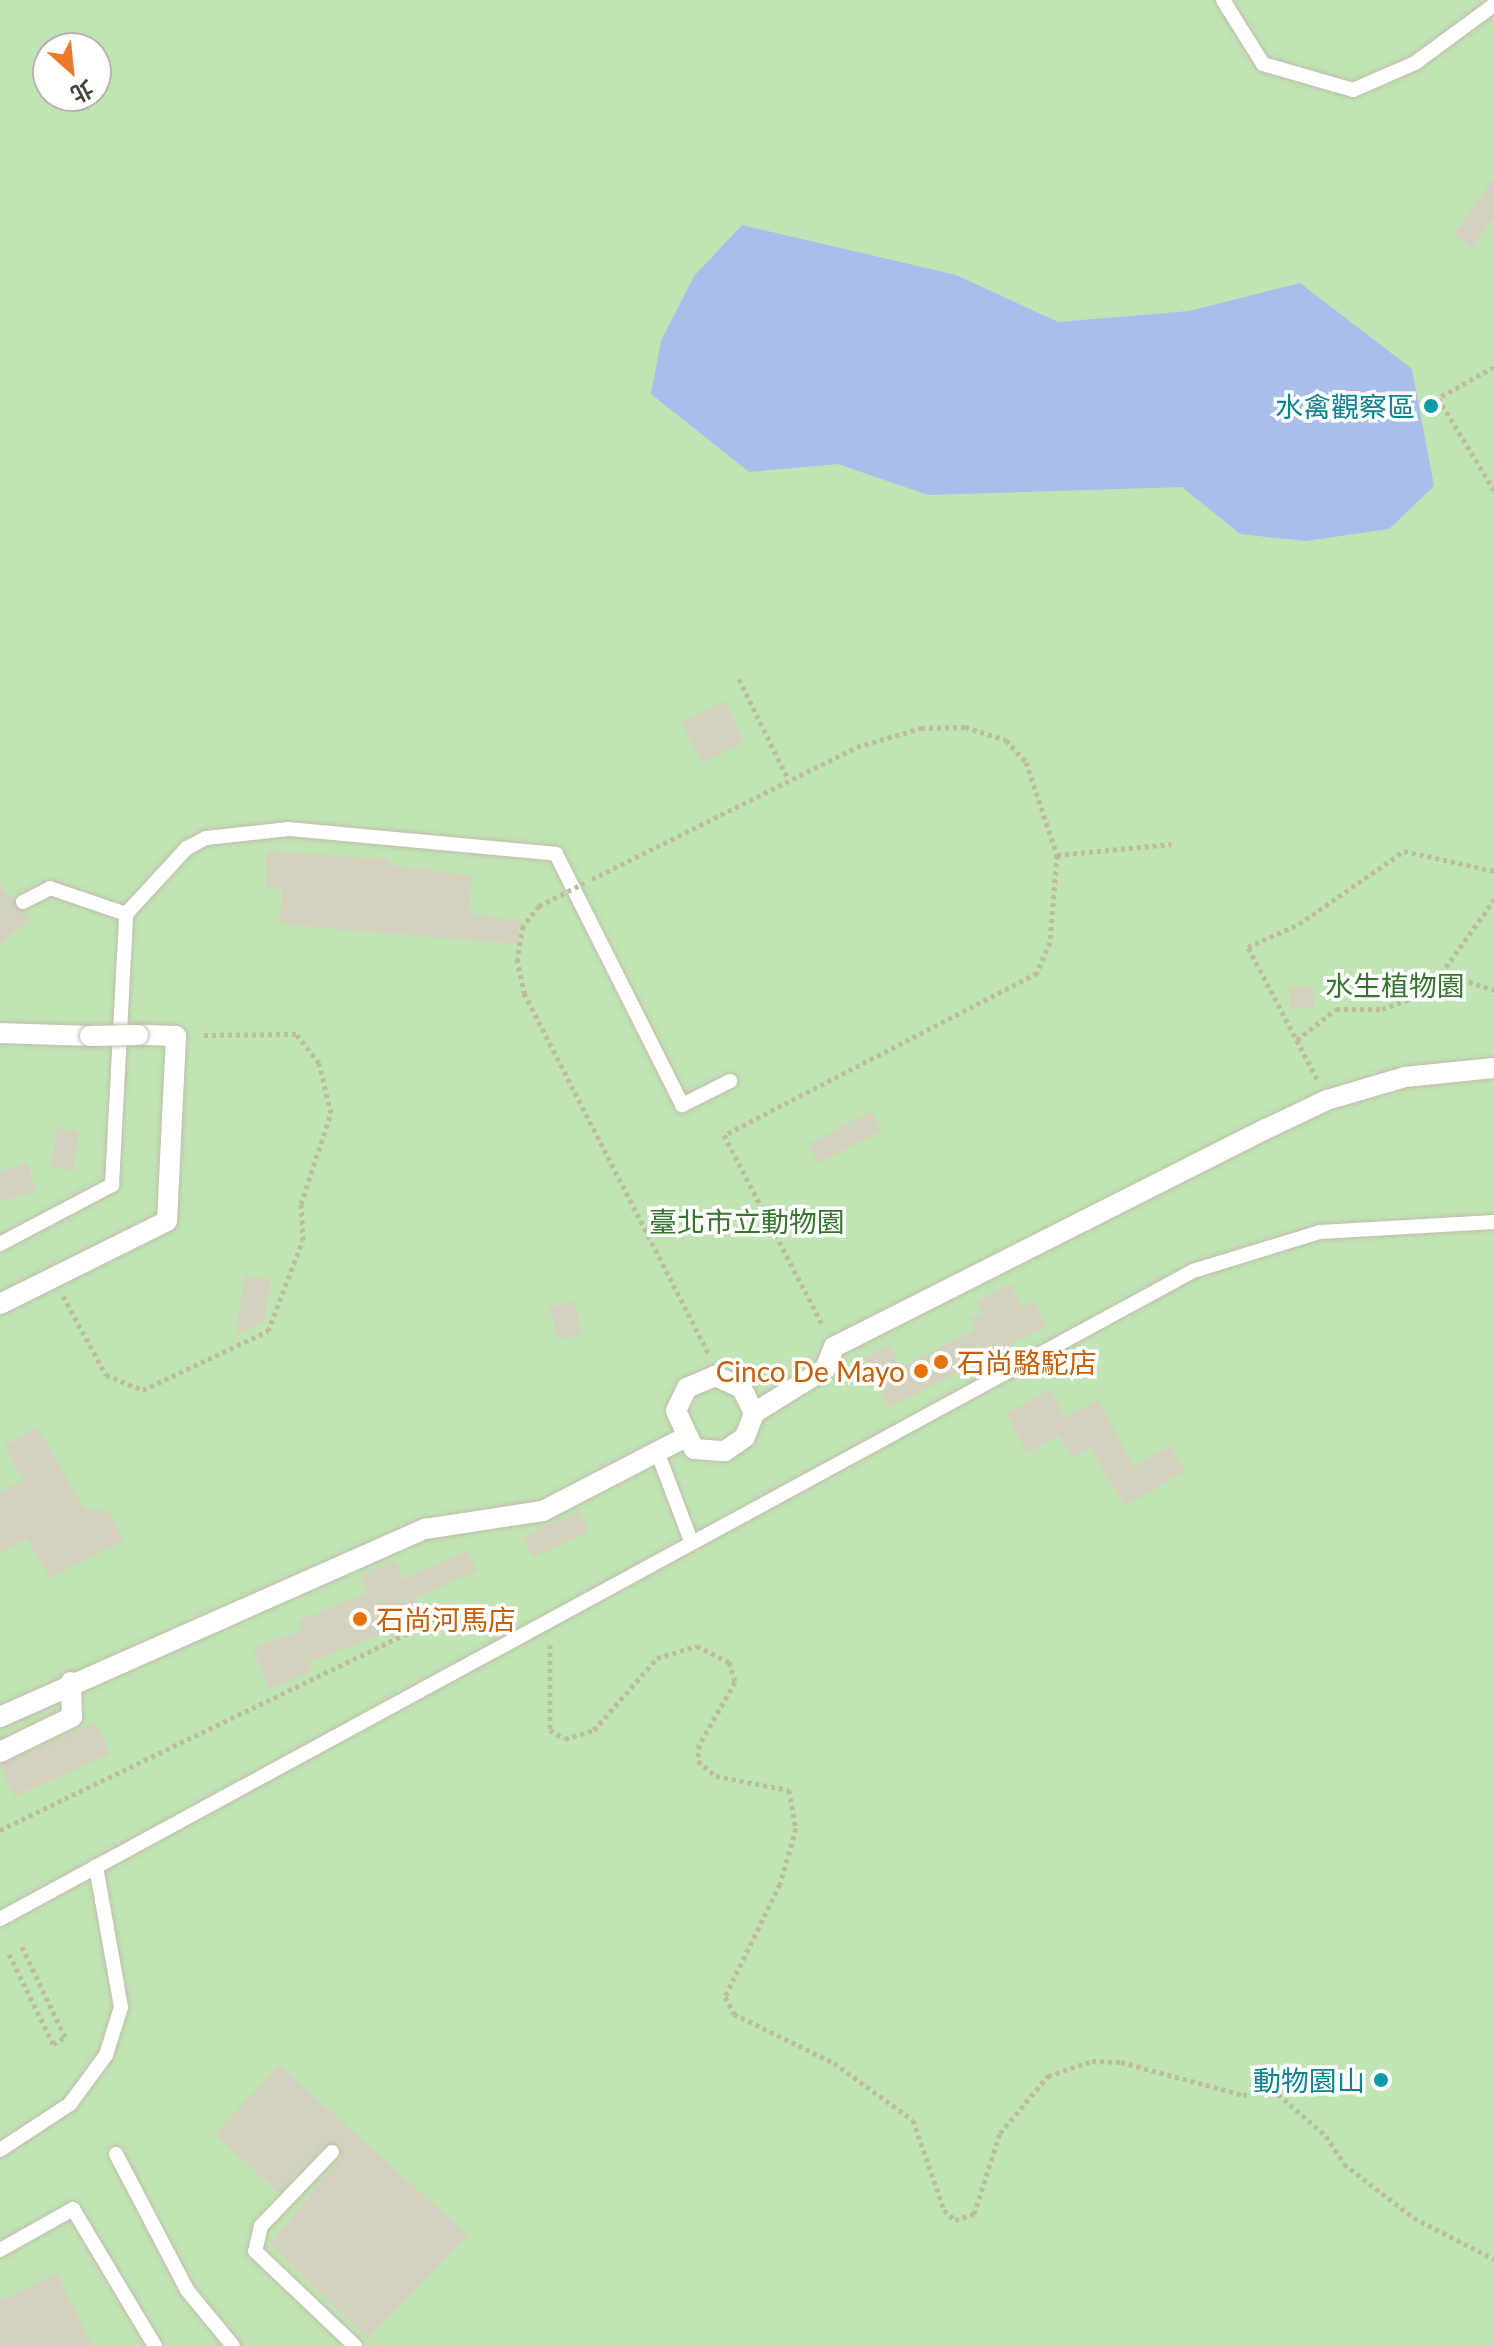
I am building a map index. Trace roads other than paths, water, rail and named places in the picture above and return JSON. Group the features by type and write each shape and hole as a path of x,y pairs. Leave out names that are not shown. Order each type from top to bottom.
{"street":[{"path":"0,1033 176,1036 167,1221 0,1304"},
{"path":"754,1413 742,1388 715,1376 687,1388 676,1411 684,1438 694,1449 725,1451 745,1437 754,1413 825,1369 834,1347 1327,1100 1405,1077 1494,1068"},
{"path":"0,1717 71,1682 425,1529 543,1511 684,1438"},
{"path":"0,1752 72,1717 71,1682"}],"lane":[{"path":"1223,0 1263,64 1353,90 1415,63 1494,5"},
{"path":"0,1244 112,1185 126,914 187,848 238,833 289,829 556,854 682,1105 730,1081"},
{"path":"23,902 50,888 126,914"},
{"path":"0,1919 1193,1271 1346,1227 1494,1222"},
{"path":"658,1454 691,1541"},
{"path":"0,2150 70,2104 106,2055 121,2007 96,1866"},
{"path":"332,2152 261,2226 255,2251 355,2346"},
{"path":"116,2154 187,2290 233,2346"},
{"path":"0,2250 73,2209 155,2346"}],"water":[{"path":"742,225 956,275 1058,322 1189,311 1300,283 1412,369 1434,486 1389,529 1306,541 1240,534 1182,487 928,495 838,464 749,472 651,394 661,341 694,276"}],"place":[{"name":"水禽觀察區","path":"1431,406"},
{"name":"石尚駱駝店","path":"941,1362"},
{"name":"Cinco De Mayo","path":"921,1371"},
{"name":"石尚河馬店","path":"360,1619"},
{"name":"動物園山","path":"1381,2080"}],"park label":[{"name":"水生植物園","path":"1395,985"},
{"name":"臺北市立動物園","path":"747,1221"}]}
